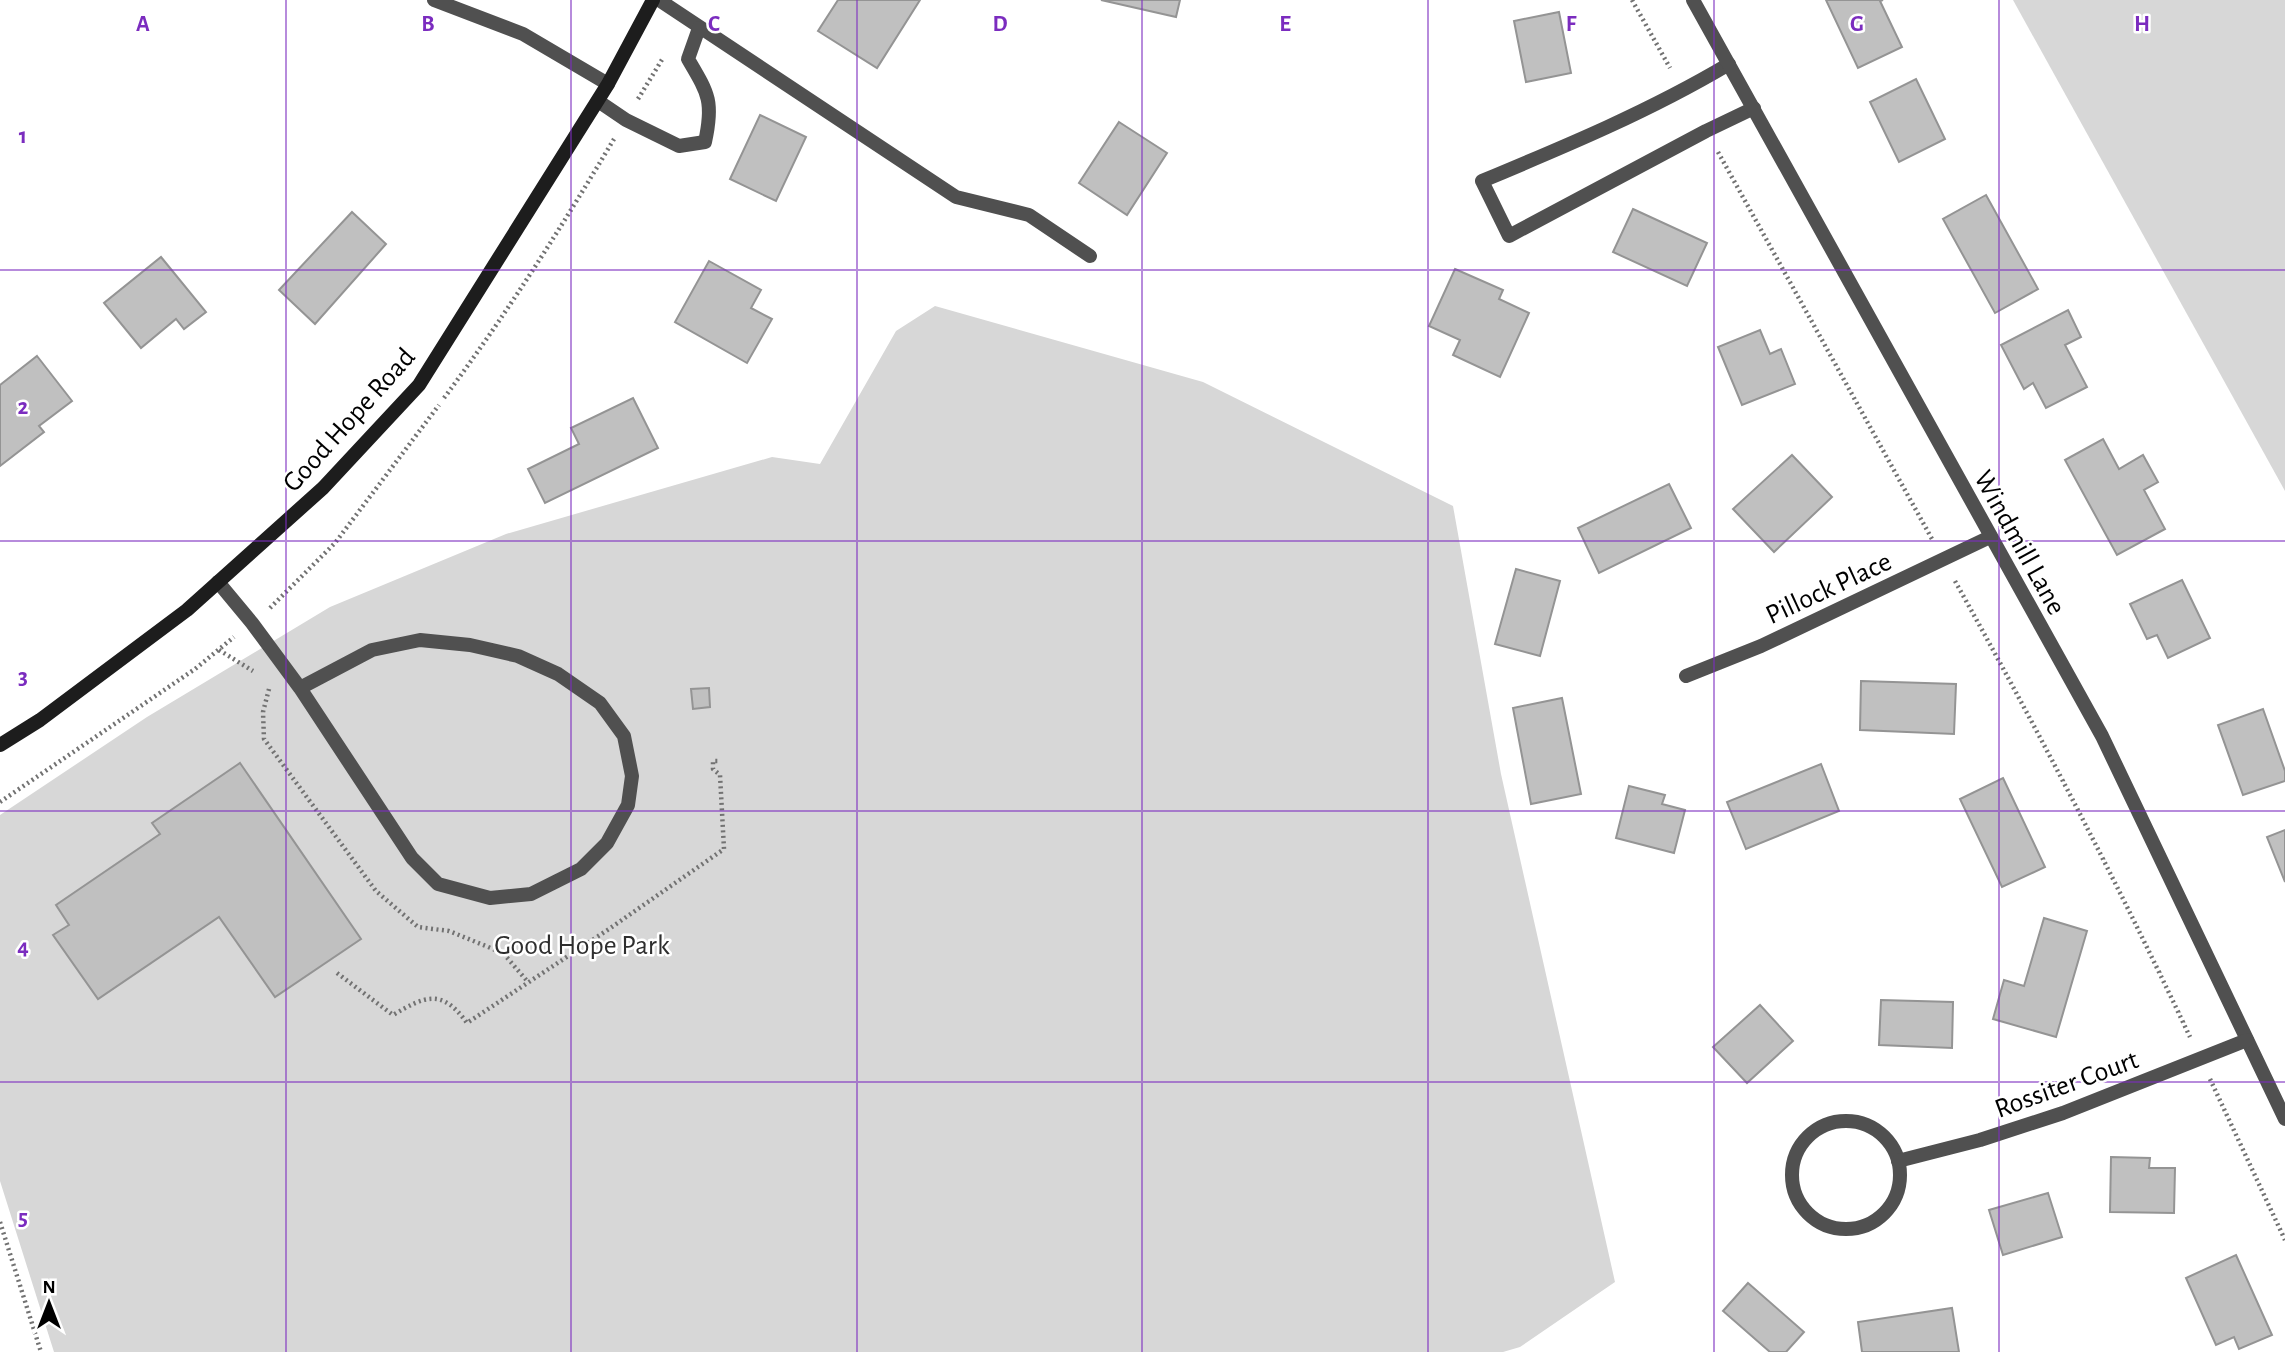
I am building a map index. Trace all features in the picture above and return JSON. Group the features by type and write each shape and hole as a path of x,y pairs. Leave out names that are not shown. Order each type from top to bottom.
{"street":[{"path":"434,0 523,34 608,84"},
{"name":"Good Hope Road","path":"0,745 40,720 187,610 323,488 419,385 598,101 653,0"},
{"path":"659,0 956,197 1029,215 1090,256"},
{"name":"Windmill Lane","path":"1693,0 2102,736 2285,1119"},
{"path":"598,101 626,120 679,146 705,142 711,118 708,93 688,59 699,28"},
{"path":"1729,64 1683,91 1592,135 1482,181 1509,236 1754,108"},
{"name":"Pillock Place","path":"1686,676 1761,646 1990,537"},
{"path":"218,582 252,622 300,688 412,858 438,884 490,898 531,894 581,869 607,843 628,805 632,776 624,736 600,703 558,674 519,656 470,645 420,640 372,650 300,688"},
{"name":"Rossiter Court","path":"1898,1161 1980,1140 2063,1113 2247,1040"},
{"path":"1839,1121 1857,1122 1874,1129 1888,1140 1898,1161 1898,1191 1890,1207 1877,1219 1861,1227 1844,1230 1826,1226 1811,1217 1799,1203 1793,1186 1792,1169 1797,1151 1808,1137 1822,1127 1839,1121"}],"path":[{"path":"1632,0 1683,91"},
{"path":"1706,131 2030,717 2142,935 2285,1240"},
{"path":"218,650 263,676"},
{"path":"270,684 263,712 264,739 376,891 418,927 449,931 503,953 528,982"},
{"path":"337,973 393,1015 418,1000 435,999 455,1005 467,1023 724,849 720,775 713,769 713,761 719,761"},
{"path":"0,1222 41,1352"}],"green space":[{"path":"2013,0 2285,0 2285,491"},
{"name":"Good Hope Park","path":"935,306 1203,382 1453,506 1501,774 1615,1282 1520,1347 1503,1352 54,1352 0,1181 0,815 147,717 330,607 506,534 772,457 820,464 896,331"}],"building":[{"path":"838,0 920,0 877,68 818,31"},
{"path":"1101,0 1180,0 1176,17"},
{"path":"1826,0 1883,0 1880,1 1902,47 1858,68"},
{"path":"1559,12 1571,73 1526,82 1514,21"},
{"path":"1916,79 1945,139 1899,162 1870,102"},
{"path":"760,115 806,137 776,201 730,179"},
{"path":"1119,122 1167,153 1127,215 1079,183"},
{"path":"1986,195 2038,289 1995,313 1943,219"},
{"path":"1633,209 1707,243 1687,286 1613,252"},
{"path":"352,212 386,244 315,324 279,290"},
{"path":"161,257 206,312 184,329 176,319 141,348 104,303"},
{"path":"709,261 761,290 751,308 772,319 747,363 675,322"},
{"path":"1455,269 1503,290 1499,299 1529,313 1500,377 1453,355 1460,340 1429,326"},
{"path":"2068,310 2081,337 2065,345 2087,387 2046,408 2033,383 2024,389 2001,345"},
{"path":"1760,330 1770,354 1781,349 1795,384 1742,405 1718,347"},
{"path":"37,356 72,401 39,426 44,432 0,466 0,385"},
{"path":"633,398 658,448 545,503 528,469 579,444 571,428"},
{"path":"2103,439 2119,469 2143,455 2158,482 2144,490 2165,529 2117,555 2065,460"},
{"path":"1792,455 1832,497 1774,552 1733,509"},
{"path":"1669,484 1691,528 1599,573 1578,528"},
{"path":"1516,569 1560,581 1540,656 1495,644"},
{"path":"2182,580 2210,638 2168,658 2157,635 2147,639 2130,604"},
{"path":"1861,681 1956,684 1954,734 1860,730"},
{"path":"709,688 710,707 693,709 691,689"},
{"path":"1562,698 1581,794 1531,804 1513,708"},
{"path":"2263,709 2285,771 2285,781 2243,795 2218,725"},
{"path":"240,763 361,939 275,997 219,917 98,999 53,935 69,925 56,905 160,834 152,823"},
{"path":"1821,764 1839,811 1746,849 1727,802"},
{"path":"2003,778 2045,867 2002,887 1960,799"},
{"path":"1629,786 1665,795 1662,804 1685,810 1674,853 1616,838"},
{"path":"2285,830 2285,882 2267,837"},
{"path":"2044,918 2087,931 2056,1037 1993,1019 2004,980 2024,986"},
{"path":"1881,1000 1953,1002 1952,1048 1879,1045"},
{"path":"1760,1005 1793,1041 1747,1083 1713,1047"},
{"path":"2111,1157 2150,1158 2149,1168 2175,1168 2174,1213 2110,1212"},
{"path":"2048,1193 2062,1237 2003,1255 1989,1210"},
{"path":"2236,1255 2272,1335 2239,1349 2234,1337 2216,1345 2186,1278"},
{"path":"1748,1283 1804,1332 1786,1352 1770,1352 1723,1311"},
{"path":"1952,1308 1959,1352 1862,1352 1858,1322"}]}
